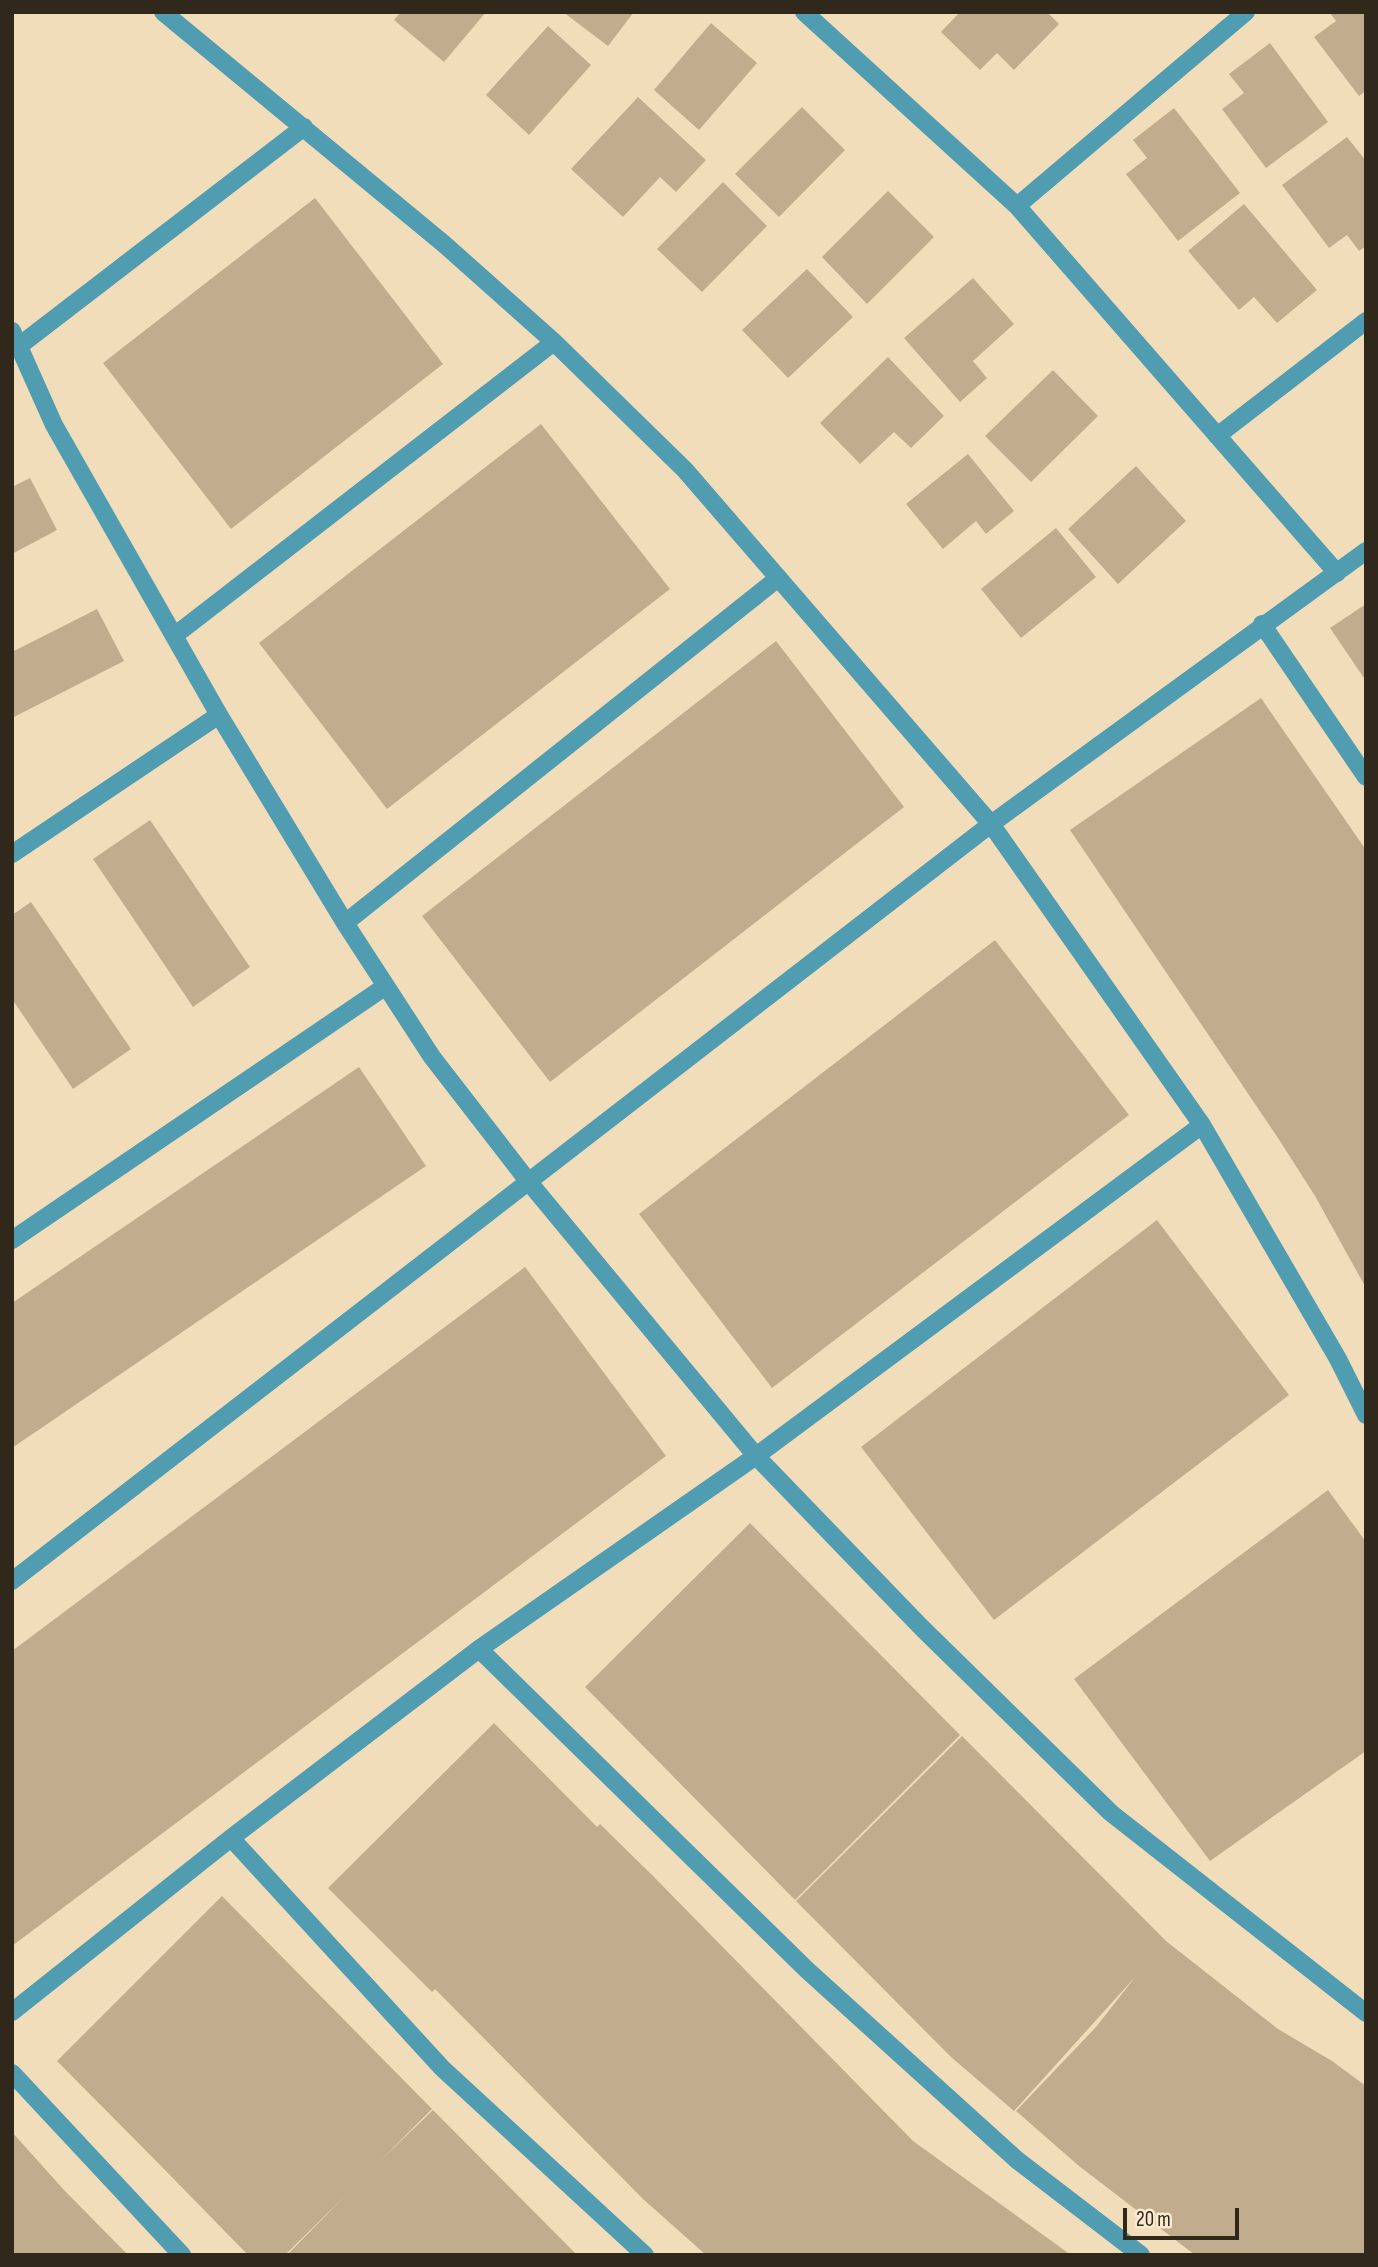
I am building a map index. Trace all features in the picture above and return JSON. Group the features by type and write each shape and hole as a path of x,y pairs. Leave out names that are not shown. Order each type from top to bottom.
{"street":[{"path":"163,12 444,244 554,342 685,470 991,824 1202,1125 1338,1359 1366,1415"},
{"path":"804,12 1017,206 1337,573"},
{"path":"1017,206 1246,12"},
{"path":"304,127 16,339 54,425 219,715 345,923 432,1057 528,1181 756,1455 920,1627 1111,1813 1366,2013"},
{"path":"1217,436 1366,321"},
{"path":"174,636 554,342"},
{"path":"12,1581 991,824 1262,624 1366,551"},
{"path":"345,923 777,579"},
{"path":"1262,624 1366,777"},
{"path":"12,854 219,715"},
{"path":"12,1240 386,986"},
{"path":"12,2012 231,1838 479,1649 756,1455 1202,1125"},
{"path":"479,1649 807,1970 1017,2160 1141,2255"},
{"path":"231,1838 442,2068 645,2255"},
{"path":"12,2073 182,2255"}],"building":[{"path":"401,12 486,12 444,62 394,20"},
{"path":"563,12 634,12 608,46"},
{"path":"960,12 1047,12 1059,24 1014,70 997,53 980,70 941,32"},
{"path":"1329,12 1366,12 1366,91 1359,96 1314,37 1336,21"},
{"path":"711,23 757,63 699,130 654,90"},
{"path":"548,26 591,65 529,135 486,95"},
{"path":"1270,43 1328,122 1266,168 1222,109 1244,93 1229,74"},
{"path":"638,97 706,160 676,192 660,177 623,217 571,169"},
{"path":"802,107 845,150 779,217 735,174"},
{"path":"1174,108 1240,193 1178,241 1126,174 1147,158 1133,140"},
{"path":"1347,137 1366,161 1366,246 1359,251 1347,235 1329,248 1282,185"},
{"path":"723,182 767,226 702,292 657,249"},
{"path":"888,191 934,237 867,304 822,257"},
{"path":"315,198 443,364 231,529 103,363"},
{"path":"1244,204 1317,290 1277,323 1254,297 1239,310 1188,251"},
{"path":"807,269 853,317 788,378 742,330"},
{"path":"973,278 1014,324 973,361 987,378 960,402 904,338"},
{"path":"888,357 944,416 911,448 894,432 860,464 820,423"},
{"path":"1053,370 1098,416 1031,482 985,436"},
{"path":"541,424 670,589 387,809 259,643"},
{"path":"968,454 1014,511 986,534 976,521 943,549 906,504"},
{"path":"1136,466 1186,521 1118,584 1068,529"},
{"path":"30,478 57,530 12,554 12,487"},
{"path":"1056,528 1096,577 1021,638 981,589"},
{"path":"1366,604 1366,681 1330,628"},
{"path":"97,609 124,661 12,718 12,652"},
{"path":"776,641 904,807 550,1082 422,916"},
{"path":"1261,698 1366,850 1366,1288 1315,1196 1278,1138 1070,830"},
{"path":"150,820 250,967 193,1007 93,859"},
{"path":"31,902 131,1049 73,1089 12,999 12,915"},
{"path":"995,940 1129,1115 772,1388 639,1214"},
{"path":"359,1067 426,1166 12,1448 12,1303"},
{"path":"1157,1220 1289,1395 994,1620 861,1447"},
{"path":"525,1267 666,1456 12,1946 12,1651"},
{"path":"1328,1490 1366,1542 1366,1751 1210,1861 1074,1679"},
{"path":"750,1523 960,1735 795,1900 585,1687"},
{"path":"494,1723 597,1827 600,1824 653,1876 913,2141 1071,2255 706,2255 643,2199 435,1989 432,1992 328,1888"},
{"path":"962,1736 1166,1941 1278,2029 1332,2061 1366,2086 1366,2255 1195,2255 1079,2166 1016,2111 1096,2027 1136,1976 1014,2111 951,2057 796,1901"},
{"path":"222,1896 432,2109 378,2163 433,2110 577,2255 287,2255 345,2196 285,2255 248,2255 57,2061"},
{"path":"12,2132 64,2190 128,2255 12,2255"}]}
